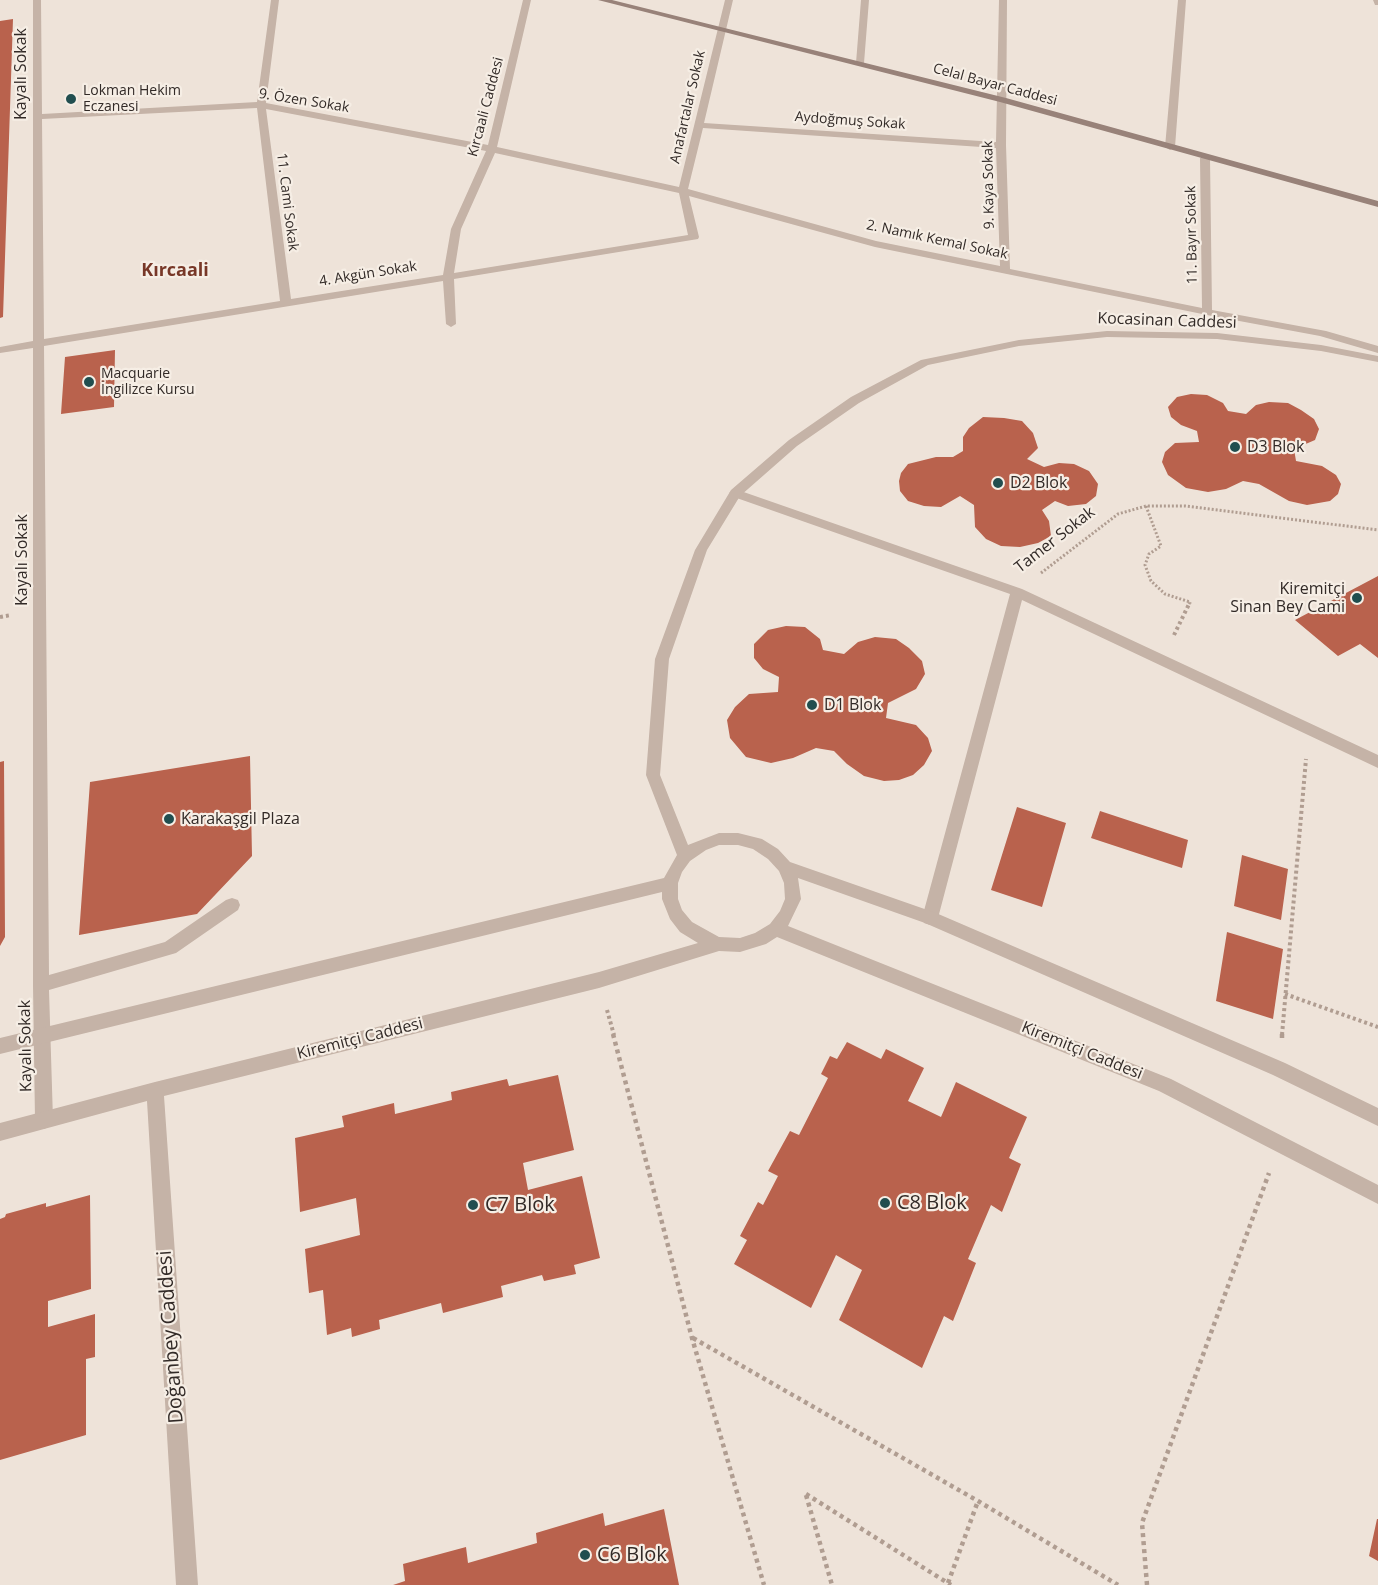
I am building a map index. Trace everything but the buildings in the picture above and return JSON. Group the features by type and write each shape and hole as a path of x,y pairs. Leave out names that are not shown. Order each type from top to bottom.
{"main road":[{"name":"Celal Bayar Caddesi","path":"602,0 1003,100 1205,158 1378,204"}],"street":[{"name":"Kayalı Sokak","path":"37,0 41,985 44,1120"},
{"name":"11. Cami Sokak","path":"275,0 261,105 286,302"},
{"name":"Kırcaali Caddesi","path":"451,324 448,276 456,229 492,149 527,0"},
{"name":"Anafartalar Sokak","path":"683,191 720,29 729,0"},
{"path":"860,63 865,0"},
{"name":"9. Kaya Sokak","path":"1003,0 1001,145 1005,270"},
{"path":"1170,147 1182,0"},
{"name":"9. Özen Sokak","path":"38,117 261,105 492,149"},
{"name":"Aydoğmuş Sokak","path":"698,125 1001,145"},
{"name":"2. Namık Kemal Sokak","path":"492,149 683,191 875,244 1207,312 1322,333 1378,350"},
{"name":"11. Bayır Sokak","path":"1205,158 1207,312"},
{"name":"4. Akgün Sokak","path":"0,350 694,237 683,191"},
{"name":"Kocasinan Caddesi","path":"685,856 653,775 662,659 701,549 735,493 793,443 855,400 925,362 1019,343 1107,333 1217,336 1321,348 1378,359"},
{"path":"735,493 1017,592 1378,762"},
{"name":"Tamer Sokak","path":"930,918 1017,592"},
{"path":"738,839 757,844 773,854 785,867 792,883 793,899 787,915 776,929 760,939 740,945 719,944 701,937 686,927 676,914 670,898 670,883 676,868 685,856 710,842 738,839"},
{"path":"785,867 930,918 1279,1069 1378,1117"},
{"path":"0,1046 670,883"},
{"path":"41,985 170,948 232,905"},
{"name":"Kiremitçi Caddesi","path":"776,929 1165,1085 1378,1195"},
{"name":"Kiremitçi Caddesi","path":"0,1131 155,1090 599,980 719,944"},
{"name":"Doğanbey Caddesi","path":"155,1090 187,1585"}],"path":[{"name":"Tamer Sokak","path":"1017,592 1118,514 1146,506 1185,506 1378,530"},
{"path":"1146,506 1161,546 1149,554 1145,565 1151,581 1165,594 1190,602 1162,661"},
{"path":"1279,1069 1308,729"},
{"path":"599,980 692,1338 764,1585"},
{"path":"1285,994 1378,1028"},
{"path":"1147,1585 1142,1523 1280,1144"},
{"path":"692,1338 1118,1585"},
{"path":"832,1585 806,1494 950,1584 978,1502"}],"place":[{"name":"Lokman Hekim Eczanesi","path":"71,99"},
{"name":"Macquarie İngilizce Kursu","path":"89,382"},
{"name":"D3 Blok","path":"1235,447"},
{"name":"D2 Blok","path":"998,483"},
{"name":"Kiremitçi Sinan Bey Cami","path":"1357,598"},
{"name":"D1 Blok","path":"812,705"},
{"name":"Karakaşgil Plaza","path":"169,819"},
{"name":"C8 Blok","path":"885,1203"},
{"name":"C7 Blok","path":"473,1205"},
{"name":"C6 Blok","path":"585,1555"}],"district":[{"name":"Kırcaali","path":"175,271"}]}
